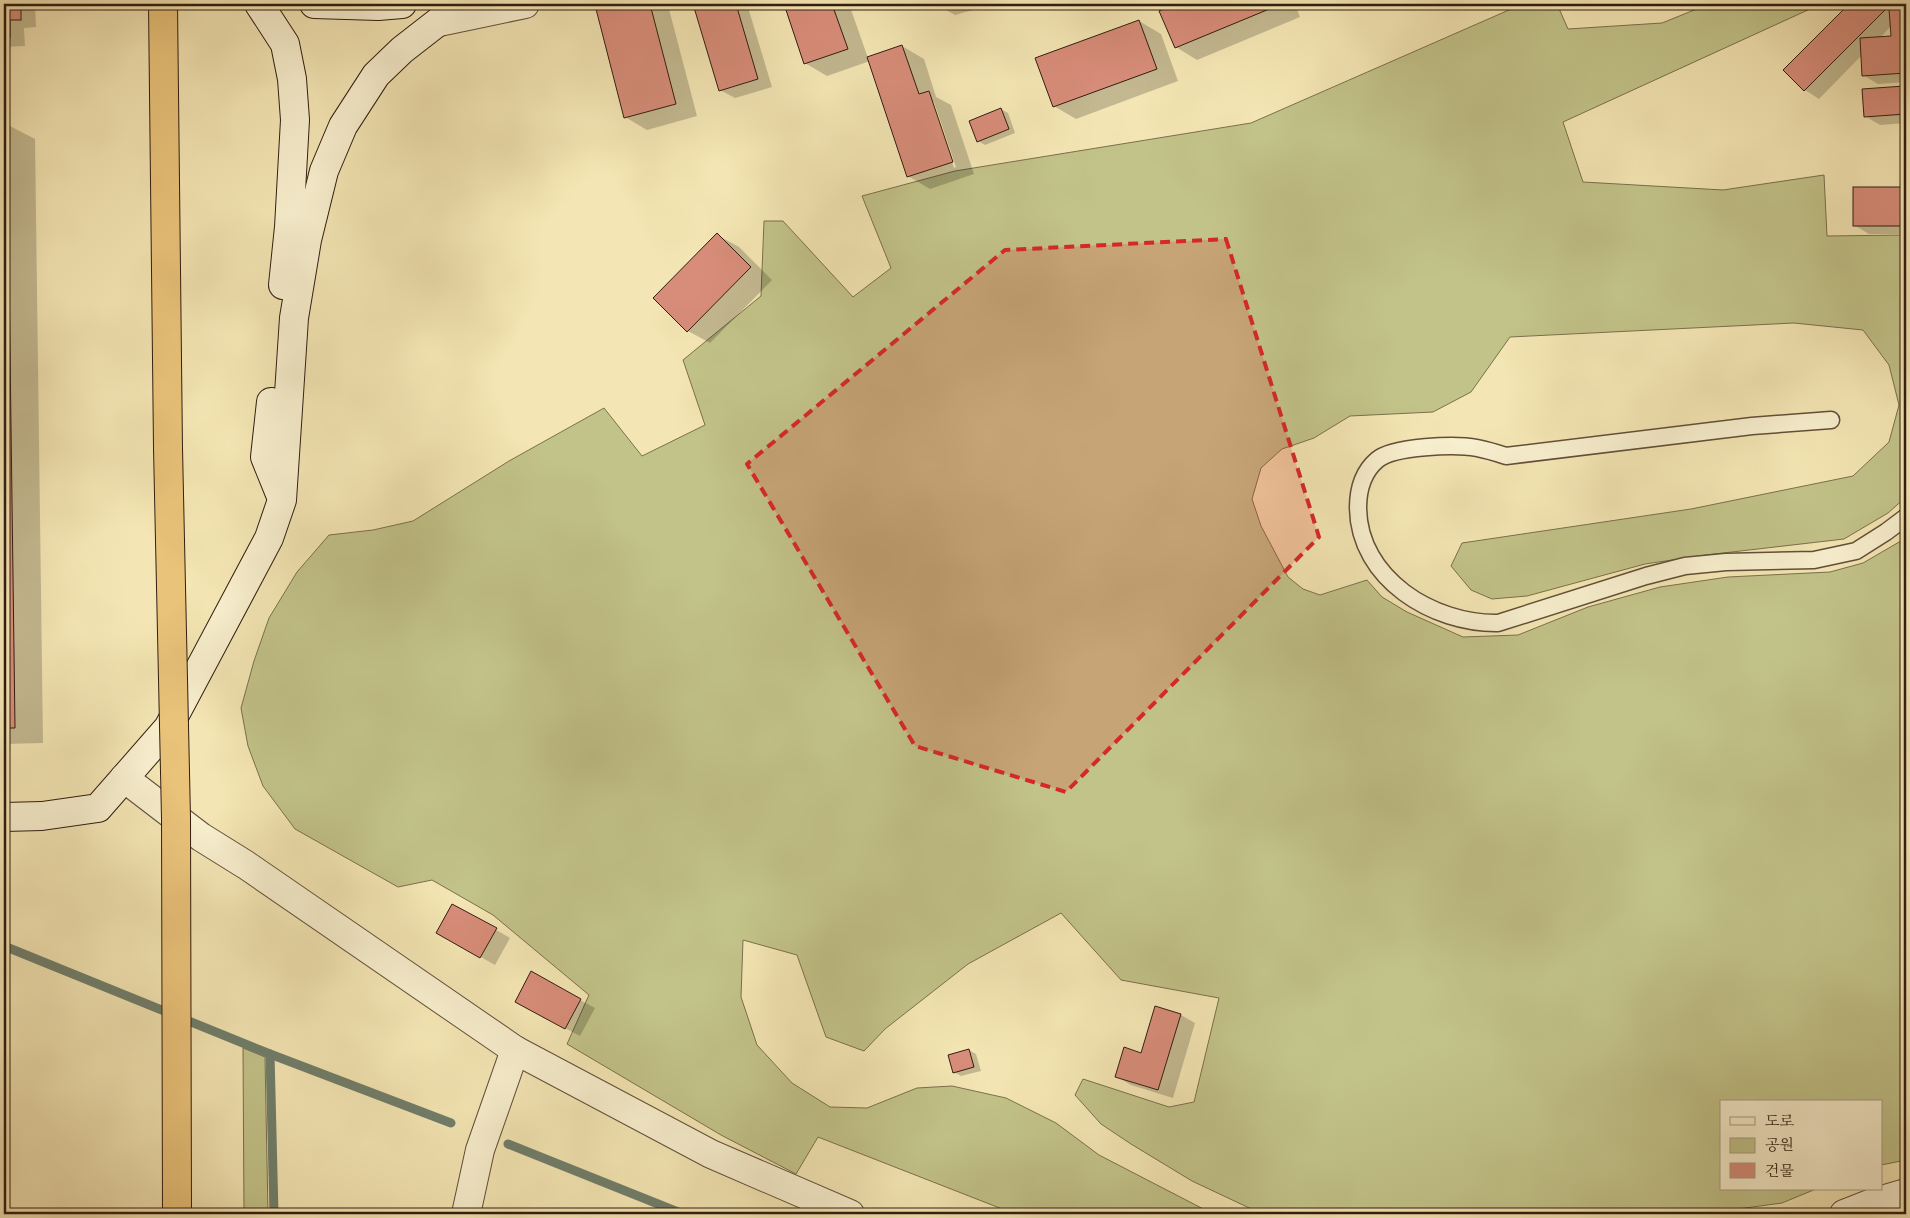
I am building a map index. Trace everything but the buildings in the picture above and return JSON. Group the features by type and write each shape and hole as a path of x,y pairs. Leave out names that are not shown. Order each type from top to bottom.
{"highway":[{"path":"164,4 168,448 176,818 178,1214"}],"street":[{"path":"259,4 285,44 292,79 295,120 289,227 265,457 282,500"},
{"path":"314,4 378,6 402,4"},
{"path":"4,817 42,816 98,808 168,728 269,538 282,500 294,318 307,240 324,171 343,126 376,75 402,50 438,22 467,4"},
{"path":"438,22 525,4"},
{"path":"124,778 201,837 246,865 515,1050 711,1154 850,1214"},
{"path":"466,1214 480,1150 515,1050"},
{"path":"1844,1214 1906,1193"}],"lane":[{"path":"1831,420 1752,426 1506,456 1476,448 1405,449 1378,459 1365,474 1358,498 1358,524 1368,552 1386,577 1411,598 1438,613 1480,623 1498,623 1646,576 1685,566 1726,562 1814,560 1856,551 1906,517"}],"highlighted area":[{"path":"1226,239 1319,537 1066,792 915,746 747,464 1005,250"}],"green space":[{"path":"1518,4 1557,4 1568,29 1662,23 1709,4 1821,4 1563,122 1583,182 1723,190 1824,175 1827,236 1906,235 1906,497 1888,513 1844,539 1645,564 1527,596 1492,599 1471,590 1451,566 1462,543 1691,509 1853,476 1889,442 1899,405 1889,365 1863,330 1794,323 1510,337 1471,392 1433,412 1350,416 1314,438 1282,449 1261,468 1252,499 1261,526 1288,577 1303,589 1320,595 1367,580 1382,597 1407,612 1463,637 1518,635 1588,607 1660,587 1728,577 1830,572 1863,563 1906,538 1906,1160 1882,1165 1882,1100 1720,1100 1720,1190 1814,1190 1782,1203 1701,1214 1262,1214 1192,1181 1131,1144 1101,1124 1075,1095 1083,1079 1169,1107 1194,1102 1219,998 1121,980 1061,913 968,964 885,1029 864,1051 826,1037 797,955 743,940 741,997 757,1045 792,1083 830,1107 867,1108 917,1088 952,1086 1006,1098 1056,1123 1099,1155 1213,1214 1015,1214 818,1137 796,1174 721,1135 567,1044 589,995 493,915 432,880 398,887 295,829 263,786 248,746 241,708 254,661 269,618 297,572 329,535 373,530 413,521 509,461 604,408 642,456 705,425 683,360 761,296 764,221 783,221 853,297 891,268 862,196 955,171 1251,123 1518,6"},
{"path":"243,1048 265,1057 268,1214 244,1214"}],"waterway":[{"path":"4,946 270,1054 451,1123"},
{"path":"270,1054 274,1214"},
{"path":"508,1144 683,1214"}]}
